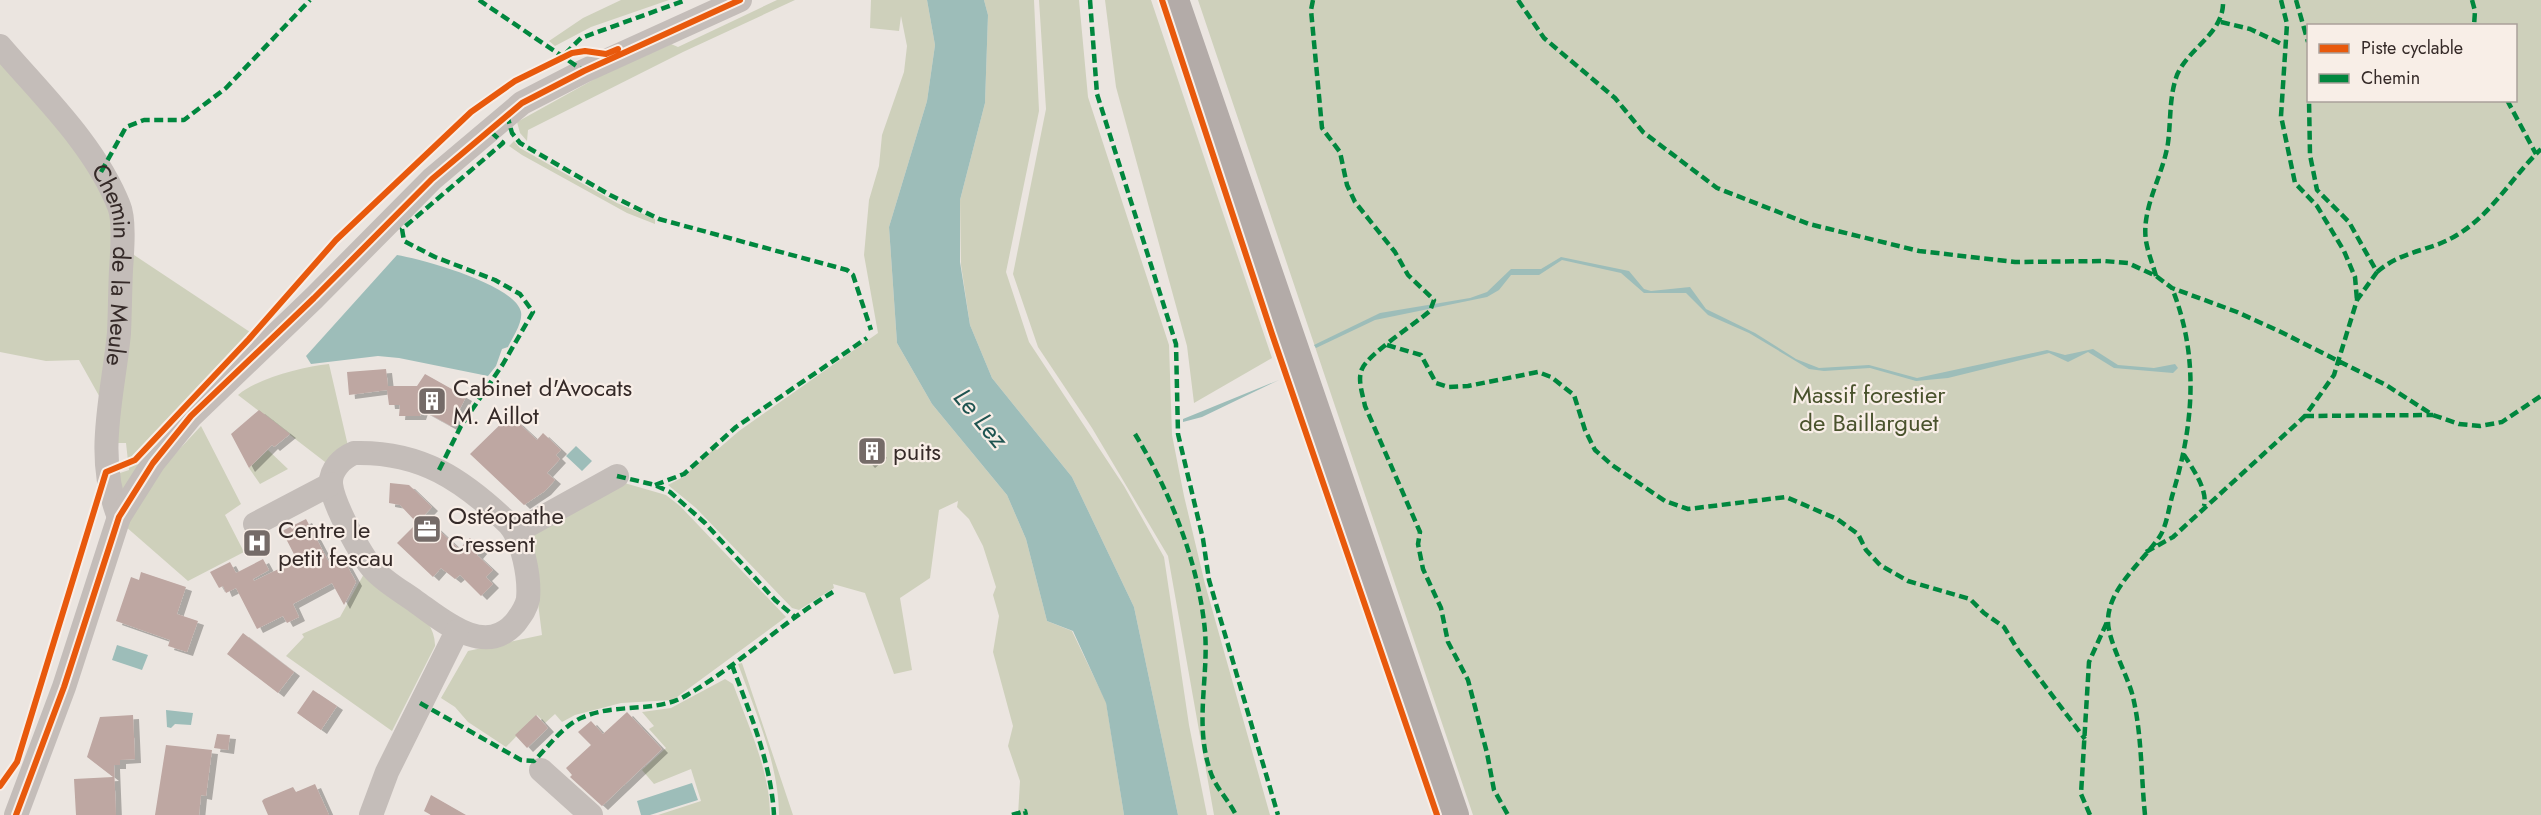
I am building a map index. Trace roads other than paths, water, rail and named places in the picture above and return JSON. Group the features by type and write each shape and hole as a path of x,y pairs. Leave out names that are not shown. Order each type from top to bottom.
{"main road":[{"path":"1177,6 1454,815"}],"street":[{"path":"14,811 64,687 119,517 153,463 191,416 314,298 432,178 488,129 536,94 740,0"},
{"name":"Chemin de la Meule","path":"0,46 88,149 120,208 122,255 118,334 107,410 106,472 111,498 119,517"},
{"path":"354,453 407,459 431,466 459,481 516,532 528,589 523,613 510,628 493,635 470,635 457,631 375,571 346,522 331,484 334,470 339,463 354,453"},
{"path":"516,532 617,476"},
{"path":"255,524 331,484"},
{"path":"371,815 387,772 457,631"},
{"path":"541,770 591,815"}],"water":[{"name":"Le Lez","path":"927,0 984,0 988,15 985,103 960,200 960,262 970,325 992,378 1072,477 1134,607 1178,815 1124,815 1106,703 1073,631 1047,621 1026,539 1007,495 932,404 897,343 889,227 927,101 935,45"},
{"path":"397,255 467,275 503,292 515,302 521,312 519,326 508,347 502,349 496,366 488,376 378,356 311,364 306,356"},
{"path":"1561,257 1629,271 1644,289 1651,291 1690,287 1706,309 1755,333 1796,359 1819,368 1869,365 1917,378 2047,350 2065,355 2093,349 2118,365 2154,368 2175,364 2178,368 2173,373 2114,368 2088,352 2068,362 2049,353 1948,378 1916,381 1870,368 1824,371 1809,369 1749,333 1708,315 1686,293 1644,293 1621,273 1562,260 1539,275 1511,275 1499,290 1487,297 1375,320 1316,348 1314,345 1380,313 1470,298 1487,292 1511,269 1541,269"},
{"path":"1279,380 1202,417 1183,422 1183,419"},
{"path":"576,446 592,461 582,471 566,456"},
{"path":"117,645 148,655 142,670 112,660"},
{"path":"166,710 193,713 191,725 175,724 171,728 167,727"},
{"path":"692,783 698,800 650,815 641,815 637,801"}],"place":[{"name":"Cabinet d'Avocats M. Aillot","path":"432,401"},
{"name":"puits","path":"872,451"},
{"name":"Ostéopathe Cressent","path":"427,529"},
{"name":"Centre le petit fescau","path":"257,543"}],"park label":[{"name":"Massif forestier de Baillarguet","path":"1869,408"}]}
